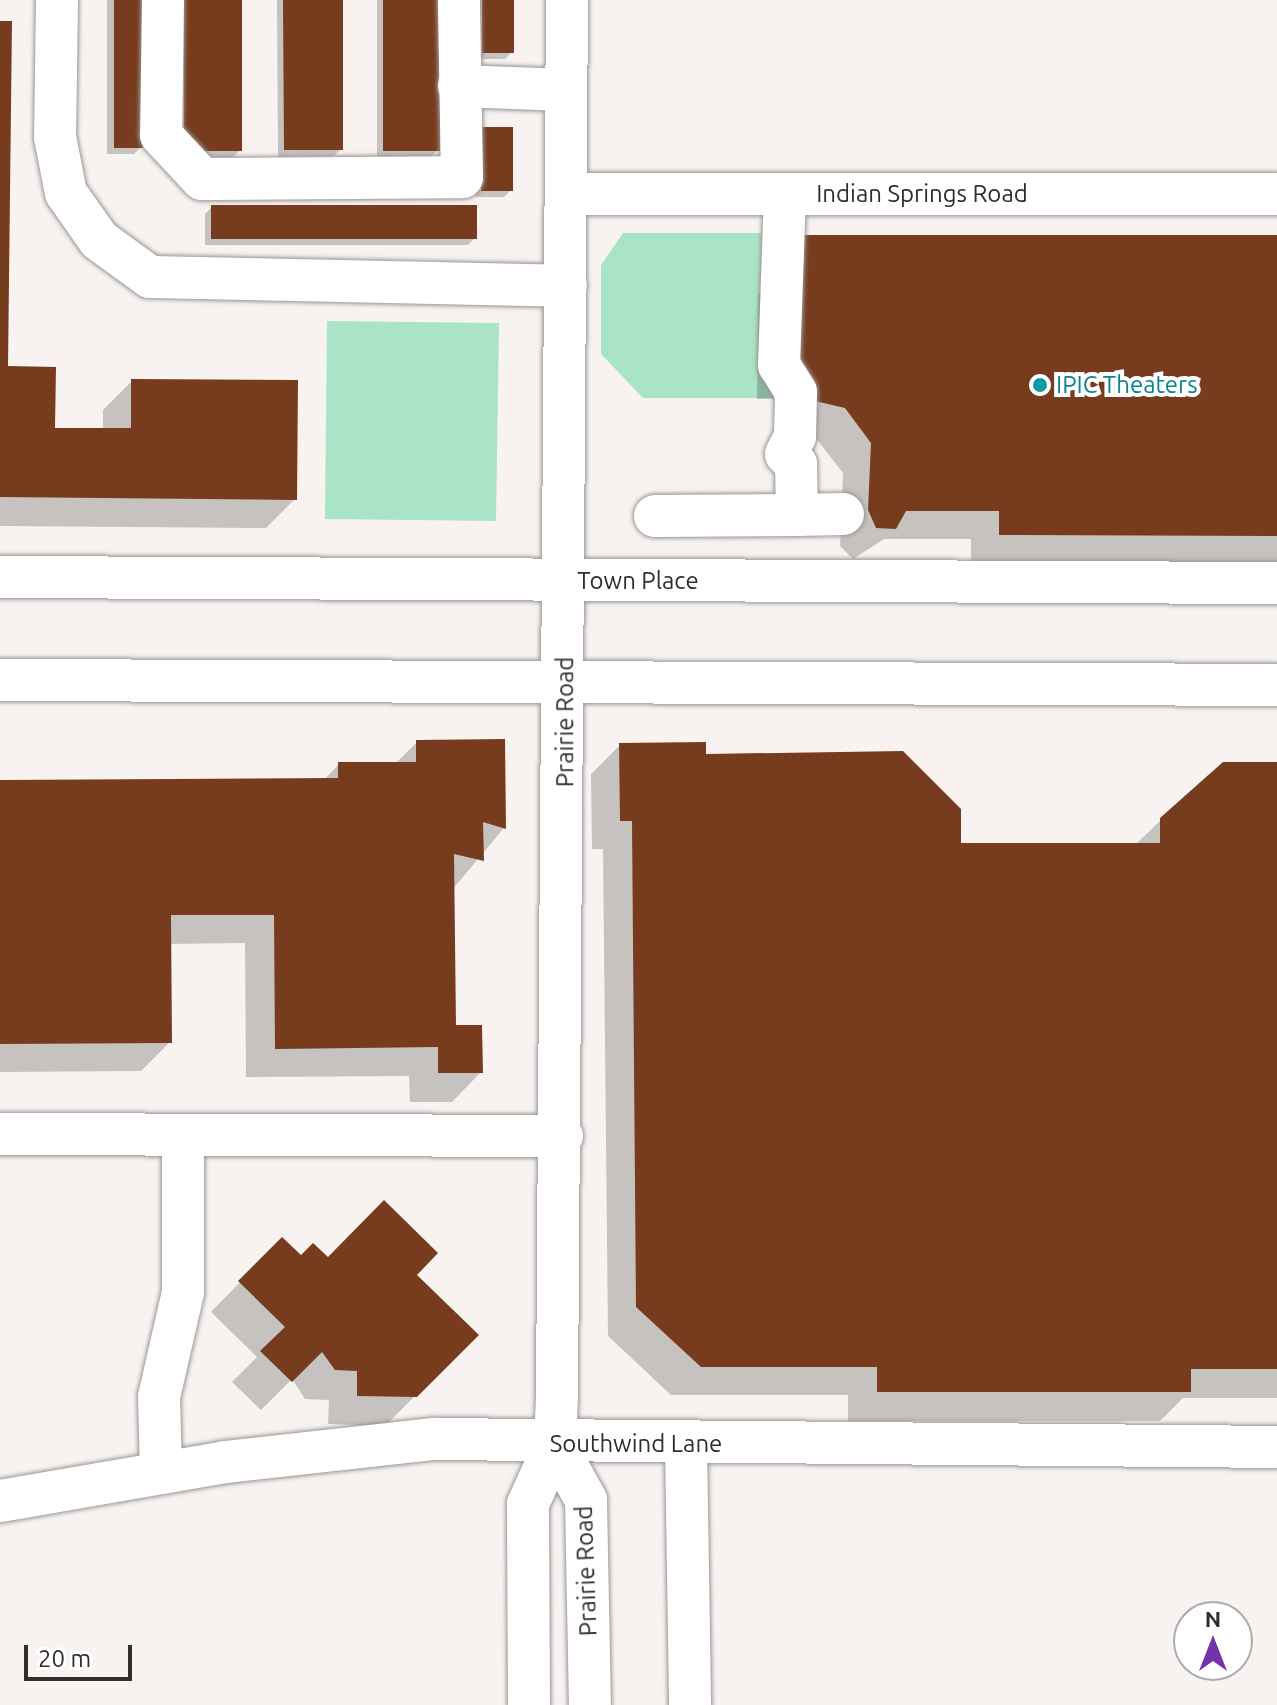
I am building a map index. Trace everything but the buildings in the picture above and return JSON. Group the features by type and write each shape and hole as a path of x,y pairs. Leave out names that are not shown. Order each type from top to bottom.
{"street":[{"path":"57,0 55,137 66,193 99,240 150,277 566,286"},
{"path":"163,0 161,135 202,179 462,177 459,0"},
{"name":"Prairie Road","path":"529,1705 528,1504 555,1444 562,1136 567,580 567,0"},
{"path":"459,86 566,90"},
{"name":"Indian Springs Road","path":"566,194 1277,194"},
{"path":"785,194 779,365 796,392 797,515"},
{"path":"655,516 843,514"},
{"name":"Town Place","path":"0,577 1277,583"},
{"path":"0,680 1277,685"},
{"path":"0,1134 562,1136"},
{"path":"161,1473 159,1397 183,1292 183,1135"},
{"name":"Southwind Lane","path":"0,1501 161,1473 383,1441 1277,1447"},
{"name":"Prairie Road","path":"555,1444 586,1500 590,1705"},
{"path":"686,1444 690,1705"}],"green space":[{"path":"623,233 772,233 773,398 643,398 601,354 601,265"},
{"path":"327,321 499,323 496,521 325,519"}],"place":[{"name":"IPIC Theaters","path":"1040,385"}]}
